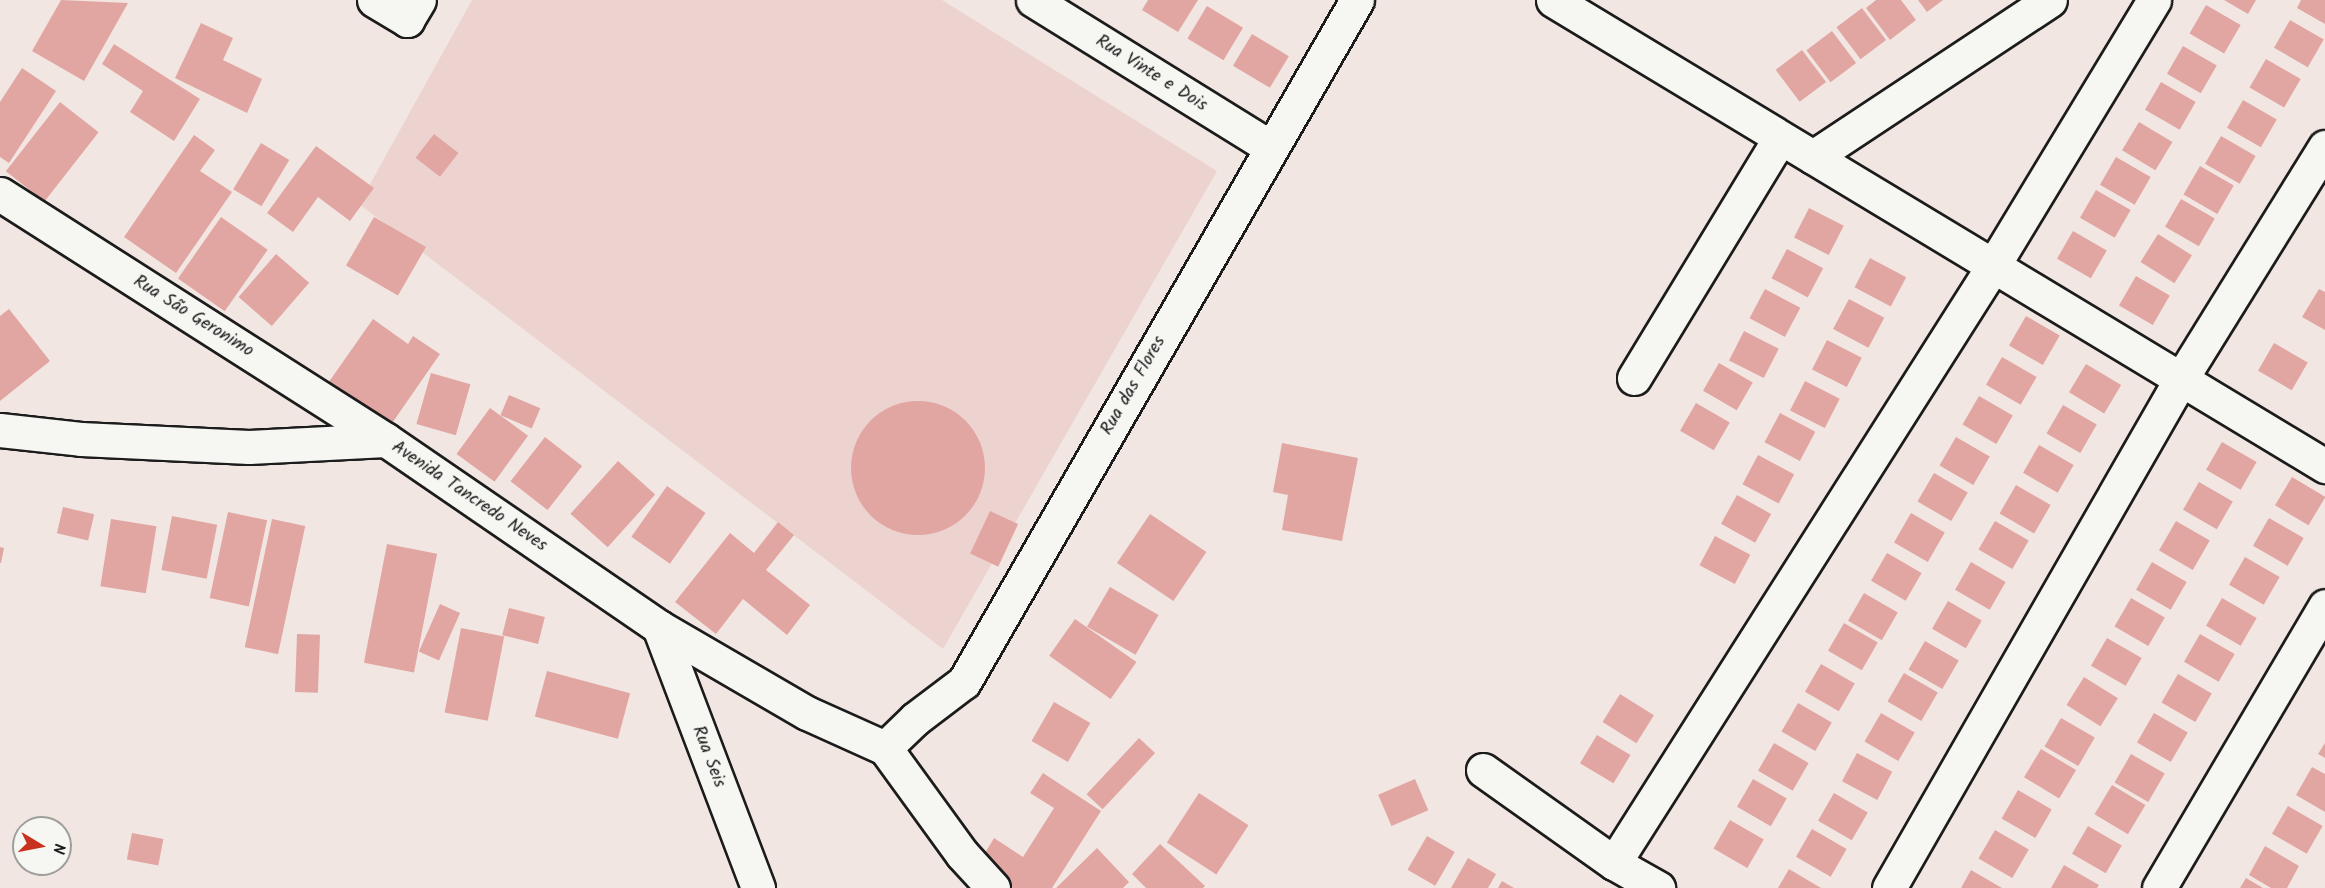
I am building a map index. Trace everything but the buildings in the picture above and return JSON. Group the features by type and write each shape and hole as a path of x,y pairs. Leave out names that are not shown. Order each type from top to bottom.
{"street":[{"path":"374,0 413,10"},
{"name":"Rua Vinte e Dois","path":"1032,0 1270,147"},
{"name":"Rua das Flores","path":"885,748 915,719 964,682 1270,147 1357,0"},
{"path":"1553,0 2325,466"},
{"path":"1813,157 2050,0"},
{"path":"1614,863 1993,266 2154,0"},
{"path":"1634,378 1780,138"},
{"path":"1889,888 2181,380 2325,147"},
{"name":"Rua São Geronimo","path":"0,194 386,440"},
{"name":"Avenida Tancredo Neves","path":"0,430 81,439 249,447 386,440 659,627 807,712 885,748"},
{"path":"2159,888 2325,606"},
{"name":"Rua Seis","path":"659,627 758,888"},
{"path":"885,748 962,854 993,888"},
{"path":"1483,770 1614,863 1658,888"}],"shaded area":[{"path":"472,0 942,0 1217,171 943,649 359,204"}]}
